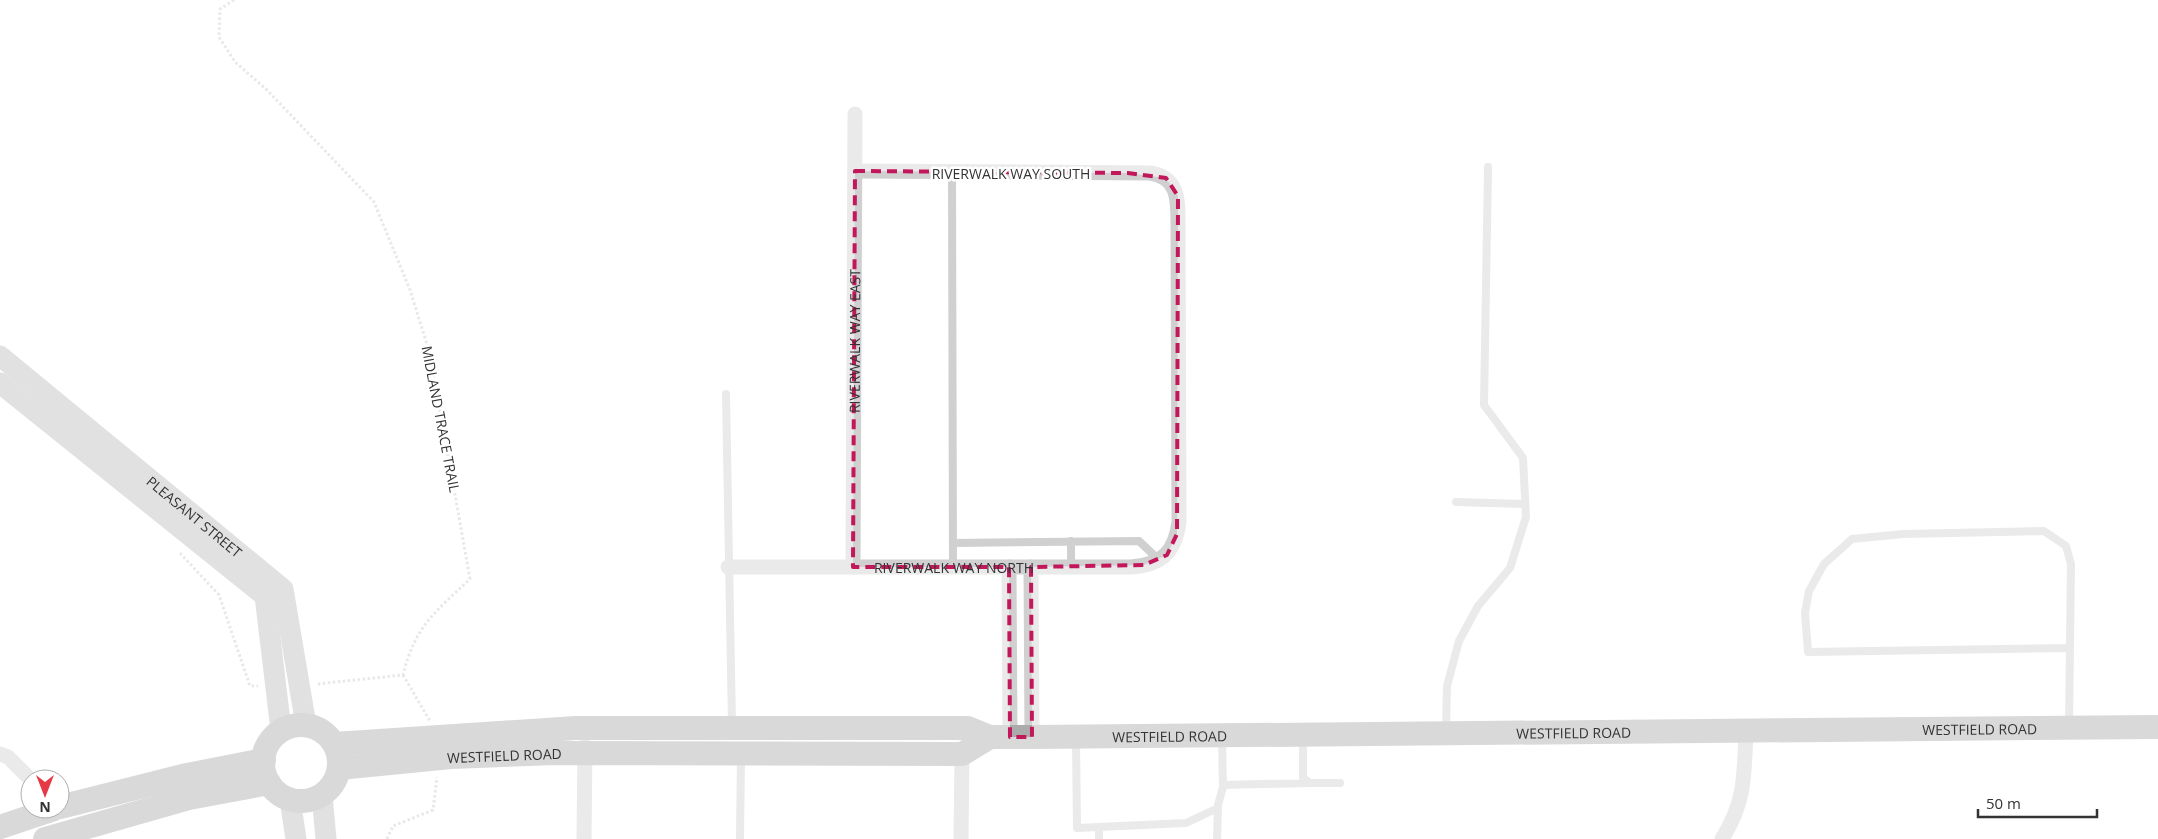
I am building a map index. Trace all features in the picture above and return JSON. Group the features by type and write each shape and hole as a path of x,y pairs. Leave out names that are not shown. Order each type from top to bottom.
{"main road":[{"name":"PLEASANT STREET","path":"0,356 283,589 306,725"},
{"name":"PLEASANT STREET","path":"0,383 264,596 281,730"},
{"path":"293,725 306,725 320,729 334,744 338,753 339,768 330,788 322,795 307,800 290,799 278,793 269,783 263,769 264,760 270,740 281,730 293,725"},
{"name":"WESTFIELD ROAD","path":"334,744 585,728 968,728 1011,737 1076,737 2158,727"},
{"path":"962,754 1011,737"},
{"name":"WESTFIELD ROAD","path":"339,768 451,757 584,753 962,754"},
{"path":"70,804 187,775 264,760"},
{"path":"45,839 189,798 269,783"},
{"path":"322,795 326,839"},
{"path":"290,799 296,839"},
{"path":"0,827 23,819"}],"street":[{"name":"RIVERWALK WAY EAST","path":"853,567 855,114"},
{"name":"RIVERWALK WAY SOUTH","path":"855,171 1136,173 1159,175 1174,185 1178,196 1179,522 1173,546 1159,560"},
{"name":"RIVERWALK WAY NORTH","path":"728,567 1131,567 1159,560"},
{"path":"1009,567 1011,737"},
{"path":"1011,737 1031,567"},
{"path":"584,839 585,728"},
{"path":"1722,839 1732,823 1742,792 1746,731"},
{"path":"0,754 8,757 20,769"},
{"path":"961,839 962,754"}],"lane":[{"path":"1446,733 1447,686 1459,641 1478,606 1510,568 1526,517 1524,458 1484,405 1488,167"},
{"path":"952,173 953,566"},
{"path":"726,394 732,728"},
{"path":"1456,502 1525,504"},
{"path":"2069,728 2070,648 2071,564 2066,546 2044,531 1903,534 1852,540 1824,564 1809,591 1805,613 1808,652 2070,648"},
{"path":"1071,541 1071,566"},
{"path":"953,543 1139,541 1159,560"},
{"path":"1217,839 1218,808 1223,784 1222,735"},
{"path":"1302,735 1303,778 1310,783"},
{"path":"1076,737 1077,828 1186,823 1218,808"},
{"path":"740,839 741,754"},
{"path":"1223,784 1340,783"},
{"path":"1099,828 1099,839"}],"path":[{"name":"MIDLAND TRACE TRAIL","path":"234,0 220,9 219,37 235,62 266,89 374,202 410,290 430,354 470,579 427,619 409,651 403,675"},
{"path":"173,546 219,595 250,686 260,686"},
{"path":"314,684 403,675 430,716 431,729"},
{"path":"387,839 392,826 433,810 437,777"}],"highlighted area":[{"path":"855,171 1128,173 1166,178 1178,196 1177,534 1167,555 1144,565 1031,567 1032,737 1010,737 1009,567 853,567"}]}
